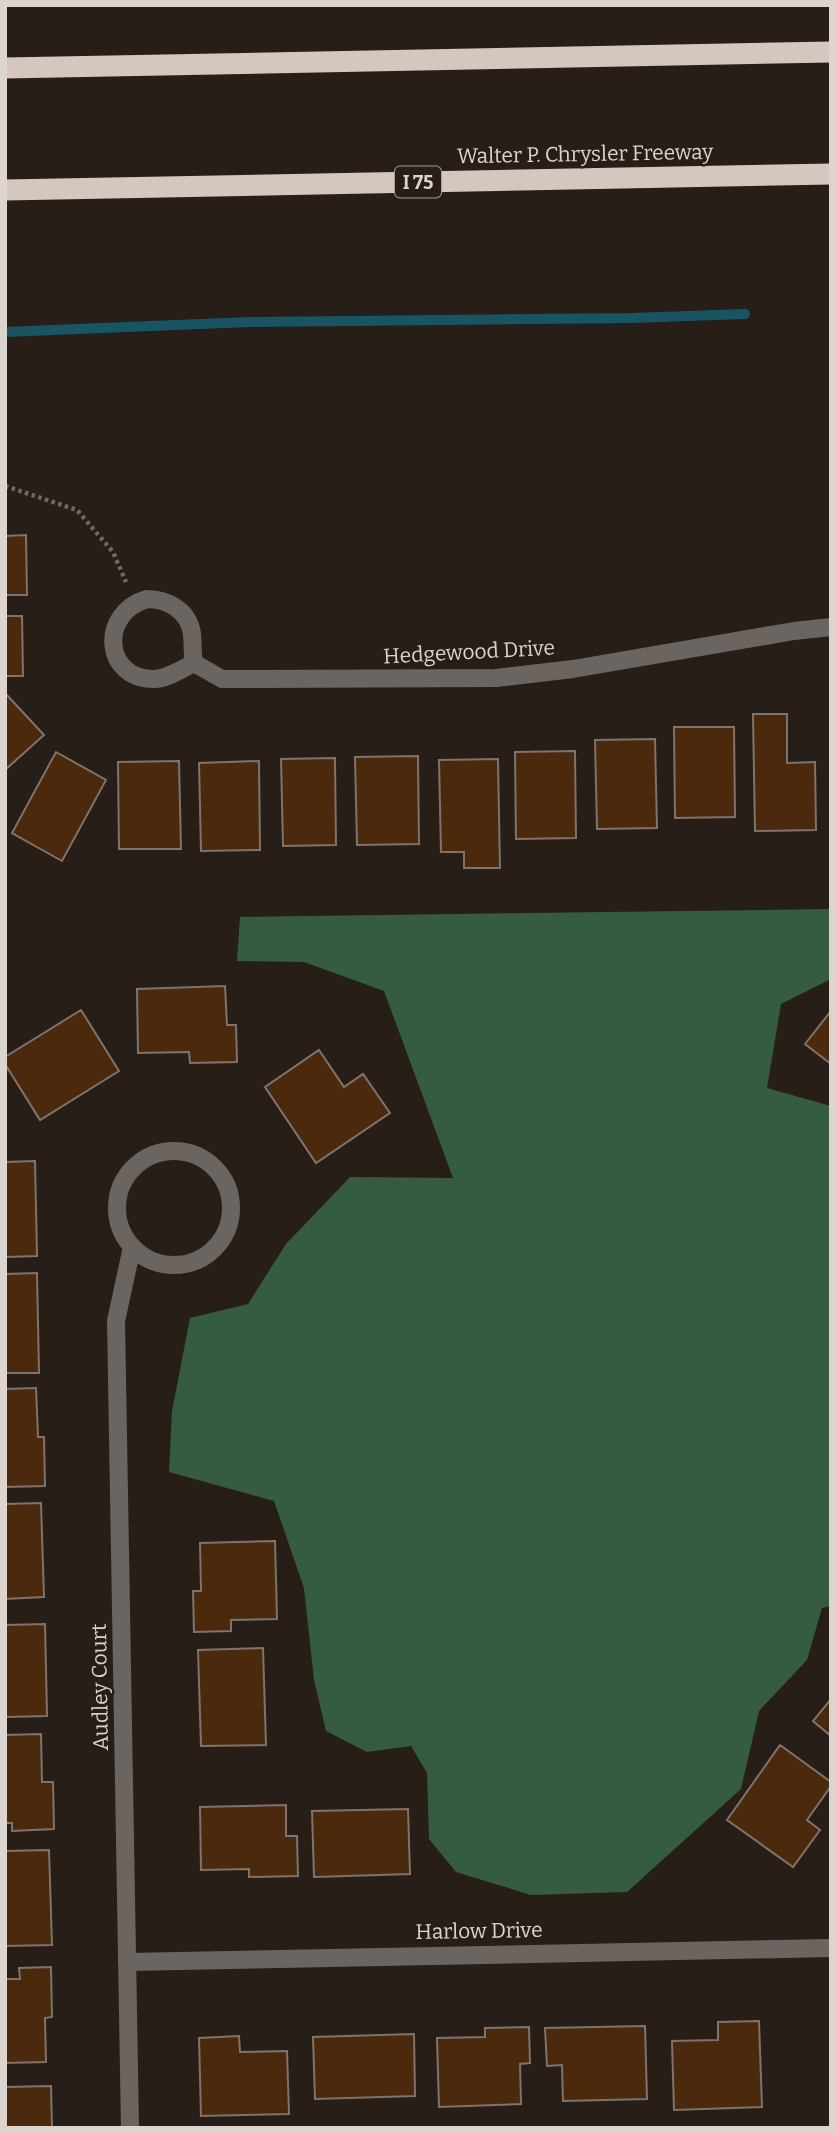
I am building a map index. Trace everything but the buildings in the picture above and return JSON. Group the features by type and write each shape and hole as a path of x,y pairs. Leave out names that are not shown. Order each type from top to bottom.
{"highway":[{"path":"5,68 831,52"},
{"name":"Walter P. Chrysler Freeway","path":"5,190 831,174"}],"street":[{"path":"158,599 178,608 188,621 192,634 194,663 155,679 135,675 122,665 114,651 112,637 118,619 136,602 158,599"},
{"name":"Hedgewood Drive","path":"194,663 222,679 496,678 573,669 831,627"},
{"path":"169,1150 187,1152 204,1159 218,1171 228,1188 232,1207 228,1227 219,1244 204,1256 186,1264 167,1265 148,1259 132,1247 122,1232 117,1214 117,1196 124,1179 136,1165 151,1155 169,1150"},
{"name":"Audley Court","path":"130,2128 116,1321 132,1247"},
{"name":"Harlow Drive","path":"128,1962 831,1948"}],"path":[{"path":"5,486 77,510 113,552 136,602"}],"green space":[{"path":"831,909 831,979 781,1004 767,1088 831,1106 831,1606 822,1608 807,1660 759,1711 741,1789 627,1892 531,1895 456,1872 429,1839 427,1773 411,1746 367,1752 326,1731 314,1680 304,1588 274,1501 169,1472 172,1411 190,1318 248,1304 286,1244 350,1177 453,1178 384,991 304,962 237,961 240,917"}],"waterway":[{"path":"5,332 249,322 631,318 745,314"}]}
